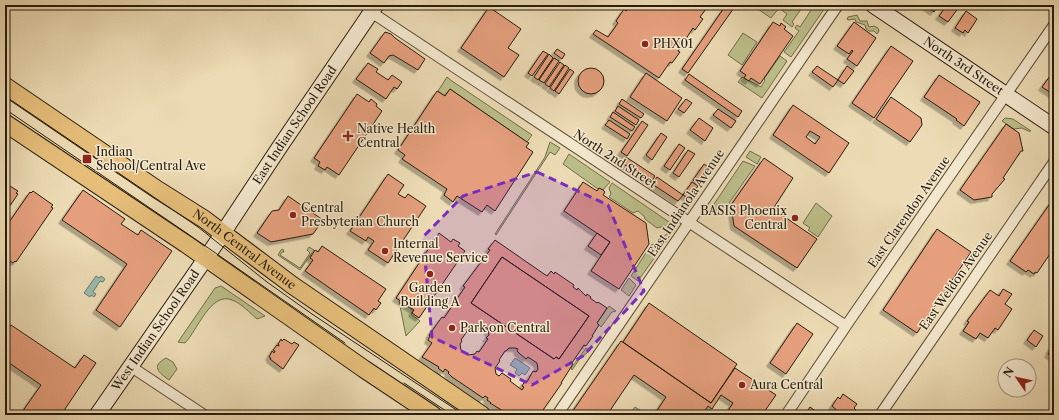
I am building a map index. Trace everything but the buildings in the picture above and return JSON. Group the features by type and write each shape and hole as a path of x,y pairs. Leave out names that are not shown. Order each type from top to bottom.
{"main road":[{"name":"North 3rd Street","path":"873,5 1054,127"},
{"name":"East Indian School Road","path":"214,246 374,8"},
{"name":"North Central Avenue","path":"5,86 214,246 364,369 433,415"},
{"name":"North Central Avenue","path":"5,122 214,246 292,285 482,415"},
{"name":"West Indian School Road","path":"97,415 214,246"}],"street":[{"name":"East Indianola Avenue","path":"557,415 838,5"},
{"name":"North 2nd Street","path":"374,8 688,223 846,326"},
{"name":"East Clarendon Avenue","path":"786,415 1054,25"},
{"name":"East Weldon Avenue","path":"880,415 1054,162"},
{"path":"130,366 204,415"}],"highlighted area":[{"path":"537,172 608,205 644,291 583,356 532,385 432,337 423,237 463,196"}],"green space":[{"path":"761,5 804,5 792,22 794,24 792,27 783,20 787,14 779,8 771,18 758,9"},
{"path":"811,5 827,5 791,57 784,52 799,31 795,28 797,25 800,27 813,7"},
{"path":"857,15 860,21 867,21 869,27 874,26 878,28 879,31 877,34 874,31 869,31 866,29 865,25 856,22 855,19 847,19 848,17"},
{"path":"743,33 757,42 742,65 728,55"},
{"path":"780,56 787,61 762,98 738,82 742,77 761,87 765,80 764,79"},
{"path":"447,77 532,135 527,142 450,89 445,96 438,91"},
{"path":"1005,118 1013,119 1031,131 1022,128 1014,129 1002,121"},
{"path":"550,142 560,148 555,155 550,152 496,235 495,234 545,157"},
{"path":"750,151 761,157 757,164 746,157"},
{"path":"569,154 610,182 603,190 598,189 563,164"},
{"path":"743,161 755,166 727,206 720,206 713,215 708,213"},
{"path":"612,183 669,222 672,227 669,225 657,228 645,219 644,216 638,211 633,213 609,197 611,194 609,188"},
{"path":"816,203 832,216 818,237 808,230 810,228 803,223"},
{"path":"668,232 671,234 638,281 631,276 651,245 660,242"},
{"path":"309,247 314,250 300,270 278,255 283,249 284,252 280,255 300,268 310,253 307,250"},
{"path":"629,278 636,285 629,296 621,290"},
{"path":"221,286 265,316 257,319 239,303 232,300 224,299 217,301 211,306 185,343 178,342 215,288"},
{"path":"399,301 413,310 411,314 420,321 406,336"},
{"path":"609,306 616,311 612,312 601,327 597,323"},
{"path":"586,348 589,350 581,357 572,370 571,368"},
{"path":"166,358 173,362 177,369 169,380 159,372 157,366"}],"water":[{"path":"96,276 99,278 101,276 105,279 103,282 100,281 93,292 96,294 94,297 91,295 90,297 84,293"},
{"path":"515,358 530,368 525,375 522,373 519,376 515,373 517,369 510,365"},
{"path":"635,407 643,412 641,415 629,415"}],"tram line":[{"path":"5,96 198,227 267,282 312,314 464,415"},
{"path":"5,109 345,343"},
{"path":"404,383 452,415"}],"place":[{"name":"PHX01","path":"645,44"},
{"name":"Native Health Central","path":"348,136"},
{"name":"Indian School/Central Ave","path":"87,159"},
{"name":"Central Presbyterian Church","path":"293,215"},
{"name":"BASIS Phoenix Central","path":"795,218"},
{"name":"Internal Revenue Service","path":"385,251"},
{"name":"Garden Building A","path":"430,274"},
{"name":"Park on Central","path":"452,328"},
{"name":"Aura Central","path":"742,385"}]}
